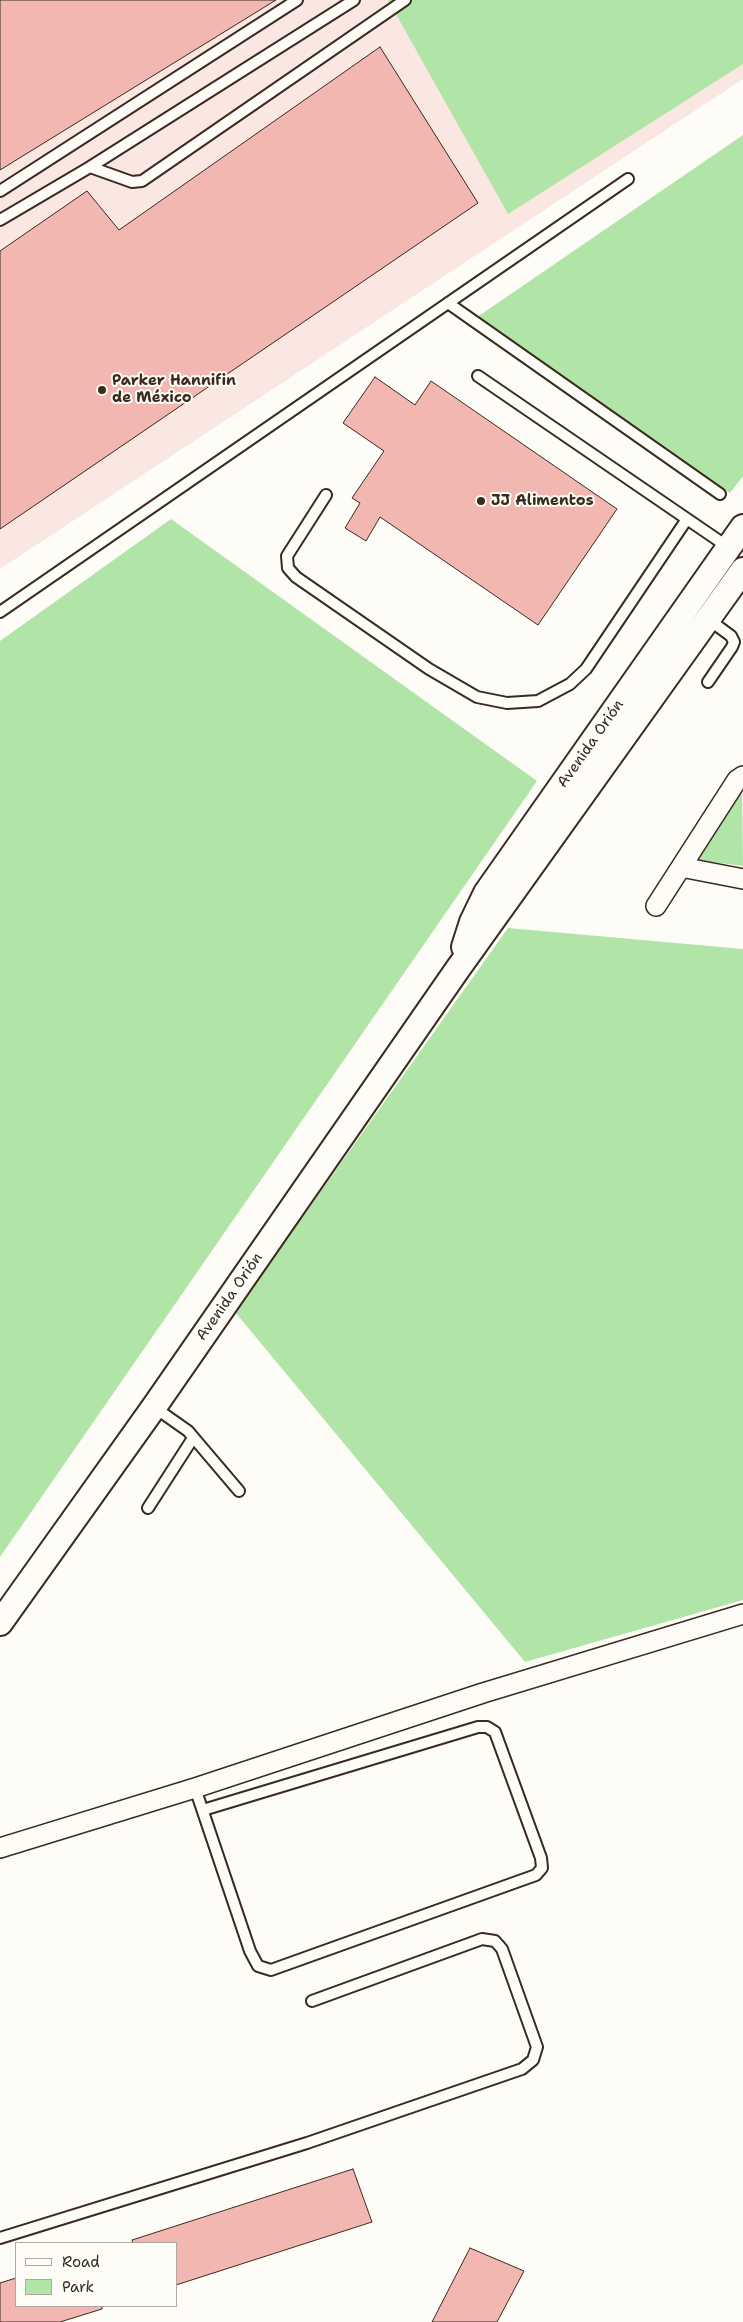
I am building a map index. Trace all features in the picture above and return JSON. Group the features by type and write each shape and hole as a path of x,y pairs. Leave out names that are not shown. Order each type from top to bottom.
{"street":[{"name":"Avenida Orión","path":"457,970 472,922 486,893 743,526"},
{"name":"Avenida Orión","path":"0,1623 154,1408 457,970 743,570"},
{"path":"656,906 737,780 743,776"},
{"path":"682,867 743,878"},
{"path":"0,1848 195,1788 483,1693 743,1614"}],"lane":[{"path":"0,191 297,0"},
{"path":"0,220 90,167 354,0"},
{"path":"90,167 132,182 142,181 406,0"},
{"path":"0,612 628,179"},
{"path":"448,303 720,494"},
{"path":"478,376 728,547"},
{"path":"326,495 287,556 288,568 296,577 429,669 477,697 508,703 538,701 570,684 586,669 687,519"},
{"path":"708,619 731,636 734,642 708,682"},
{"path":"154,1408 182,1427 240,1491"},
{"path":"148,1508 193,1438"},
{"path":"195,1788 250,1951 258,1966 272,1970 536,1875 542,1868 541,1858 495,1732 488,1727 478,1727 203,1810"},
{"path":"0,2238 307,2143 522,2068 533,2060 537,2047 502,1949 495,1941 482,1939 312,2002"}],"shaded area":[{"path":"0,0 743,0 743,79 0,569"}],"green space":[{"path":"388,0 743,0 743,64 508,214"},
{"path":"743,135 743,476 730,493 467,324"},
{"path":"171,519 537,781 0,1557 0,641"},
{"path":"742,789 743,866 697,860"},
{"path":"508,928 743,949 743,1600 525,1662 235,1312"}],"building":[{"path":"0,0 276,0 0,170"},
{"name":"Parker Hannifin de México","path":"380,47 478,203 0,529 0,251 87,191 119,230"},
{"name":"JJ Alimentos","path":"375,377 415,405 431,381 617,509 538,625 380,517 366,541 345,528 360,503 352,498 384,451 343,423"},
{"path":"353,2169 372,2222 178,2284 178,2242 133,2242 132,2240"},
{"path":"470,2248 524,2271 497,2322 432,2322"},
{"path":"15,2278 15,2307 102,2307 102,2309 60,2322 0,2322 0,2283"}],"place":[{"name":"Parker Hannifin de México","path":"102,390"},
{"name":"JJ Alimentos","path":"481,501"}]}
